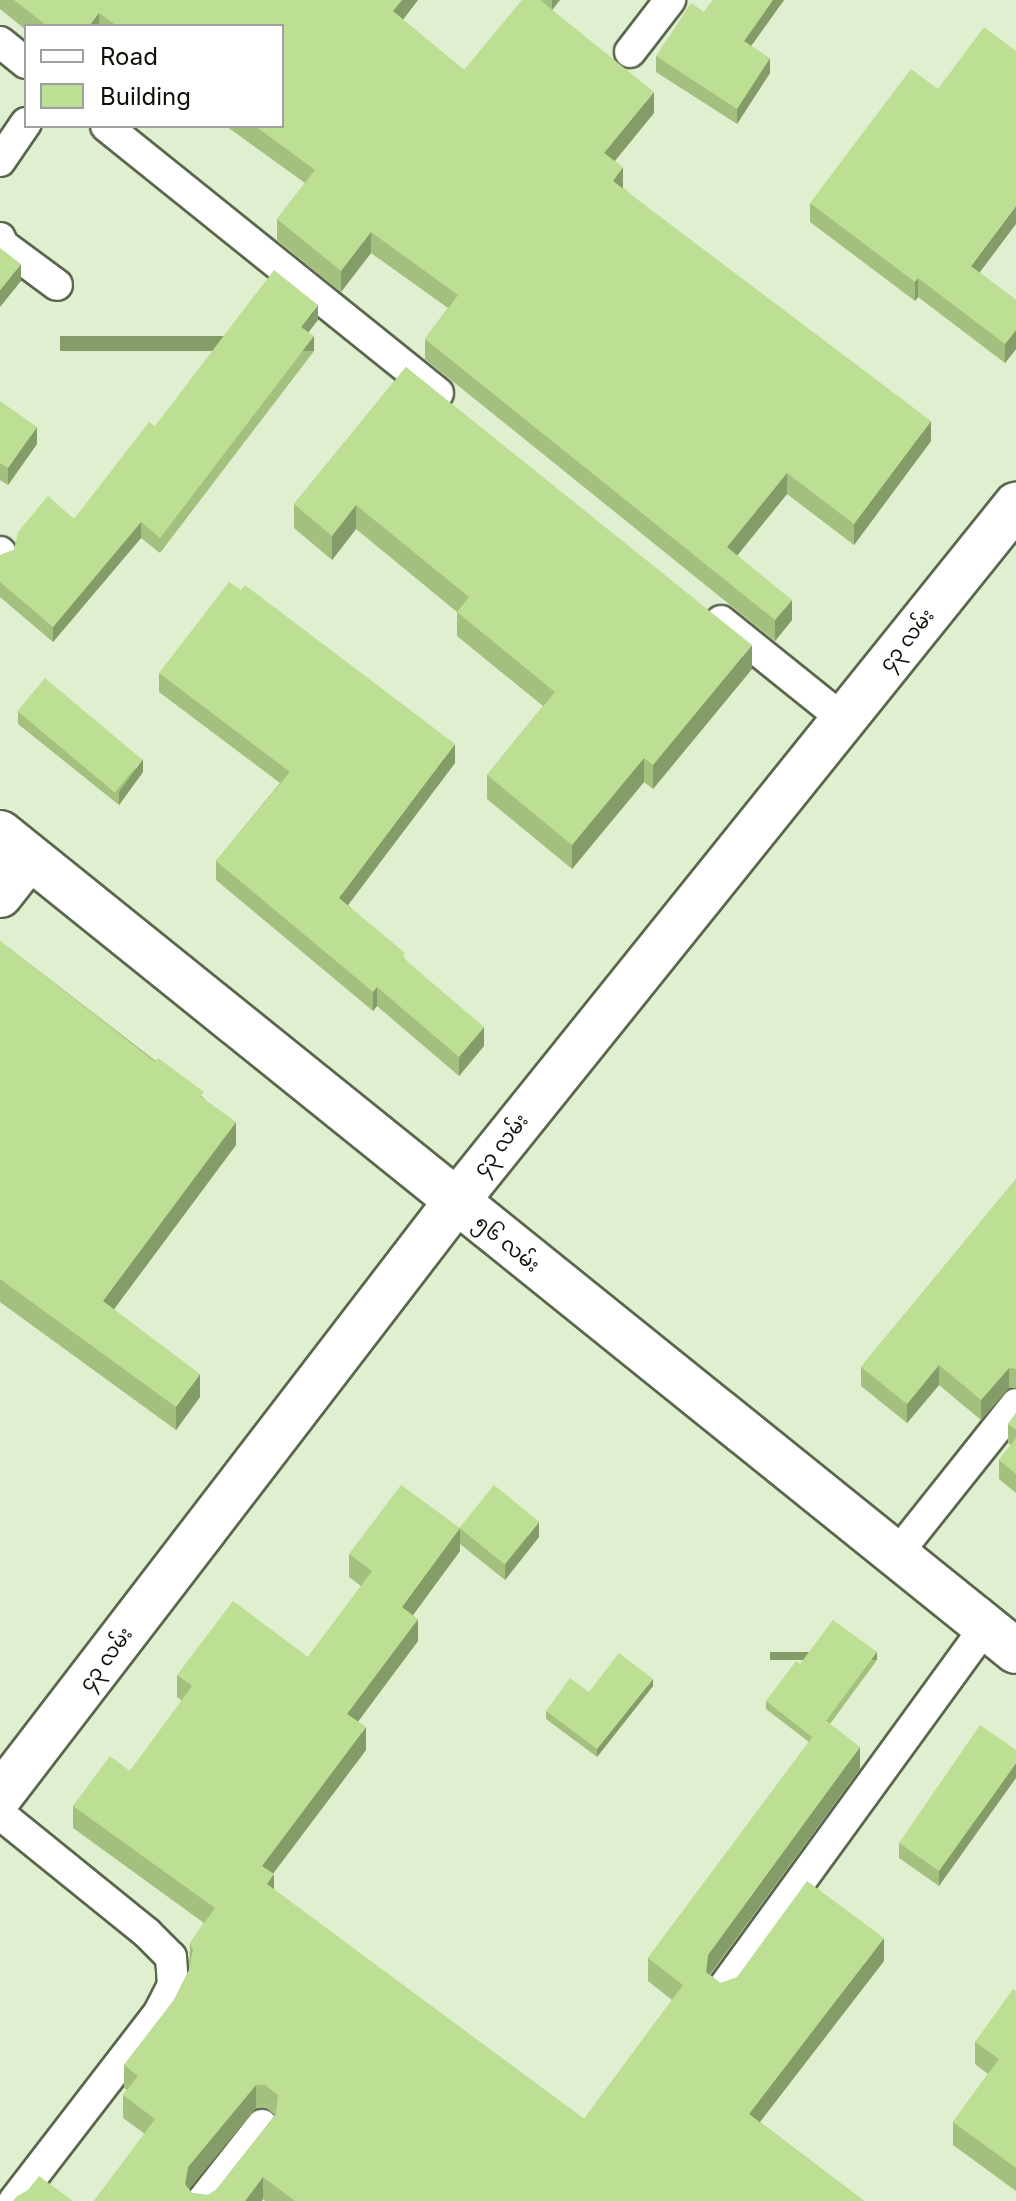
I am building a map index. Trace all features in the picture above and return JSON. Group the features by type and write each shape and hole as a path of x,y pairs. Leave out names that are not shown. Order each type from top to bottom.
{"street":[{"name":"၄၃ လမ်း","path":"0,1796 455,1203 1016,505"},
{"name":"၅၆ လမ်း","path":"15,846 455,1203 1001,1639"},
{"path":"0,895 15,846"}],"lane":[{"path":"630,52 670,0"},
{"path":"0,42 24,61"},
{"path":"0,161 24,126"},
{"path":"108,128 464,414"},
{"path":"0,238 3,245 57,285"},
{"path":"697,601 843,719"},
{"path":"896,1555 1016,1404"},
{"path":"723,1988 1001,1639"},
{"path":"0,1814 147,1933 171,1957 173,1985 158,2014 14,2201"},
{"path":"202,2201 262,2125"}],"building":[{"path":"14,0 402,0 393,11 464,70 522,0 540,0 654,92 604,153 623,167 613,181 931,421 854,524 787,473 727,547 792,600 775,620 425,339 458,295 371,232 341,271 277,219 315,170 258,128 284,128 284,24 114,24 99,13 91,24 44,24"},
{"path":"713,0 773,0 744,41 770,58 737,109 656,56 691,3 704,12"},
{"path":"984,27 1016,51 1016,206 971,266 1016,300 1016,330 1005,344 918,278 915,282 810,203 911,69 938,89"},
{"path":"0,248 21,264 0,290"},
{"path":"274,270 318,305 301,327 314,336 160,538 141,522 53,627 0,582 0,555 14,550 18,532 48,496 74,519 149,422 155,426"},
{"path":"406,367 752,645 653,765 644,758 572,845 487,775 555,692 457,612 469,597 356,505 332,536 294,504"},
{"path":"0,401 37,427 8,468 0,463"},
{"path":"229,582 241,590 245,585 455,744 339,898 405,953 402,957 484,1027 459,1057 377,987 373,992 216,861 290,772 159,673"},
{"path":"45,678 142,760 115,793 17,711"},
{"path":"0,941 155,1062 158,1058 204,1092 200,1096 236,1122 103,1301 200,1374 176,1407 0,1279"},
{"path":"1016,1179 1016,1369 1009,1368 981,1400 939,1365 907,1404 861,1367"},
{"path":"1016,1413 1016,1430 1008,1424"},
{"path":"1016,1438 1016,1474 999,1460"},
{"path":"401,1485 460,1528 402,1607 418,1619 347,1714 366,1727 262,1866 274,1874 267,1884 584,2119 683,1985 648,1958 825,1720 860,1747 708,1955 706,1972 720,1983 737,1977 807,1881 884,1938 749,2114 864,2201 295,2201 263,2177 245,2201 94,2201 155,2119 123,2095 138,2076 124,2065 174,2000 189,1970 193,1950 190,1943 215,1908 73,1806 110,1756 130,1771 192,1686 177,1675 233,1601 308,1657 372,1571 349,1554","holes":["256,2085 265,2085 278,2095 276,2114 216,2190 208,2195 192,2193 185,2184 188,2167"]},
{"path":"494,1485 539,1522 504,1564 459,1528"},
{"path":"833,1620 877,1652 812,1737 766,1701 796,1661 800,1664"},
{"path":"619,1653 653,1679 597,1749 546,1711 570,1678 589,1692"},
{"path":"980,1725 1016,1750 1016,1763 939,1871 899,1843"},
{"path":"1013,1989 1016,1991 1016,2168 953,2122 999,2059 975,2042"},
{"path":"39,2176 73,2201 13,2201 28,2190"}]}
